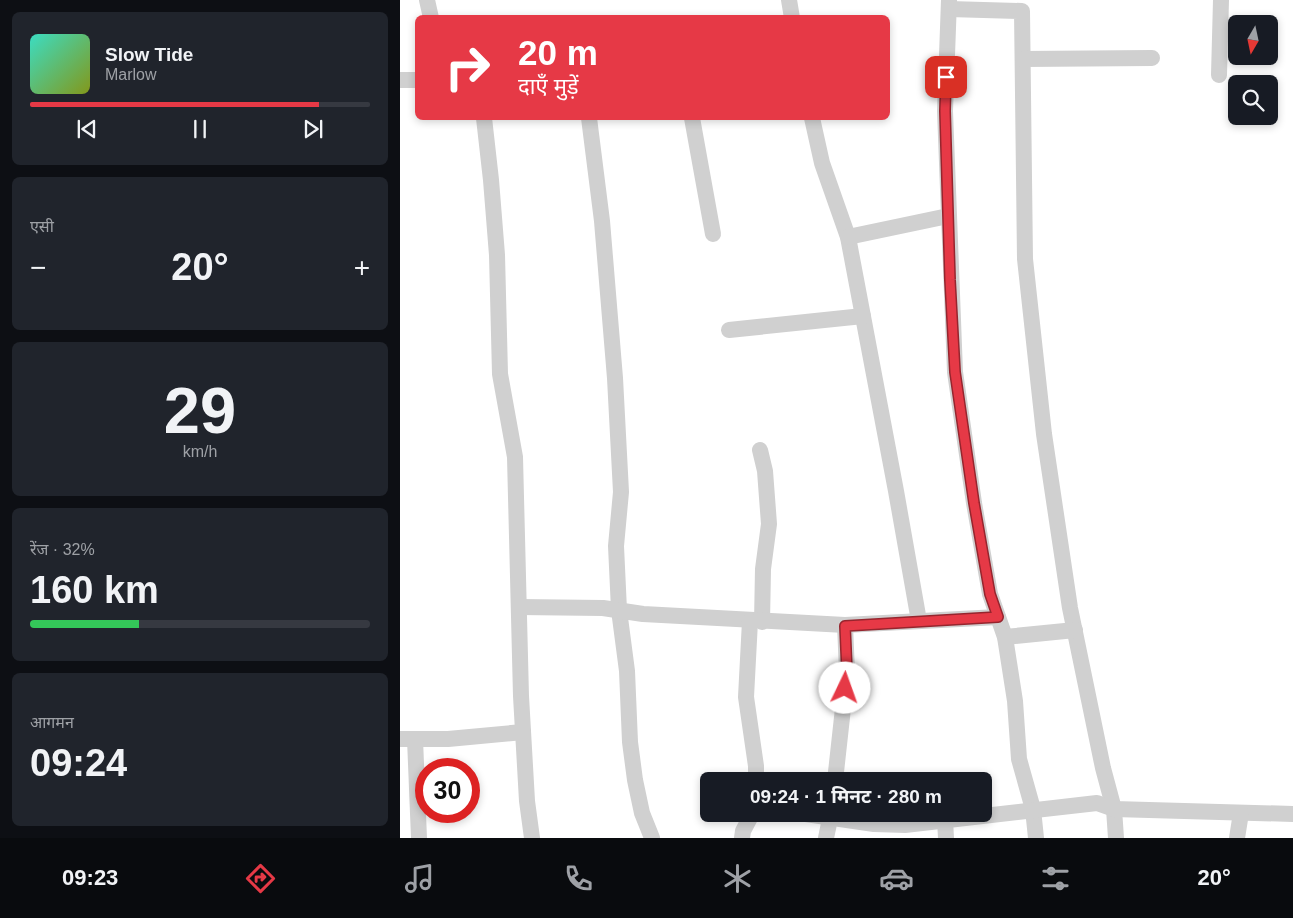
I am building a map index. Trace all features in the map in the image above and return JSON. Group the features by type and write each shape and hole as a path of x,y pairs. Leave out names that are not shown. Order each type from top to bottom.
{"street":[{"path":"427,0 430,15"},
{"path":"789,0 792,15"},
{"path":"1219,75 1221,0"},
{"path":"1036,838 1034,810 1019,759 1015,701 1005,637 989,585 955,372 945,111 949,5 1022,11 1024,259 1045,444 1074,630 1103,768 1114,809 1116,838"},
{"path":"1023,59 1152,58"},
{"path":"400,80 415,80"},
{"path":"484,120 491,180 496,255 500,374 515,457 527,801 532,838"},
{"path":"589,120 602,221 616,387 621,492 616,546 619,610 626,671 630,742 642,813 652,838"},
{"path":"692,120 713,234"},
{"path":"812,120 822,163 848,237 919,621"},
{"path":"848,237 948,216"},
{"path":"729,330 863,316"},
{"path":"756,772 746,697 769,524 765,472 760,450"},
{"path":"519,607 603,608 643,614 845,626 998,617"},
{"path":"835,772 847,672 845,626"},
{"path":"1005,637 1074,630"},
{"path":"419,838 408,739 448,739 524,732"},
{"path":"992,816 1096,803 1114,809 1293,814"},
{"path":"1237,838 1241,813"},
{"path":"742,838 748,822"},
{"path":"826,838 830,822"},
{"path":"863,822 905,825 929,822"},
{"path":"945,822 946,838"}],"route":[{"path":"845,688 847,672 845,626 998,617 990,594 974,503 955,372 950,280 945,111 946,77"}]}
